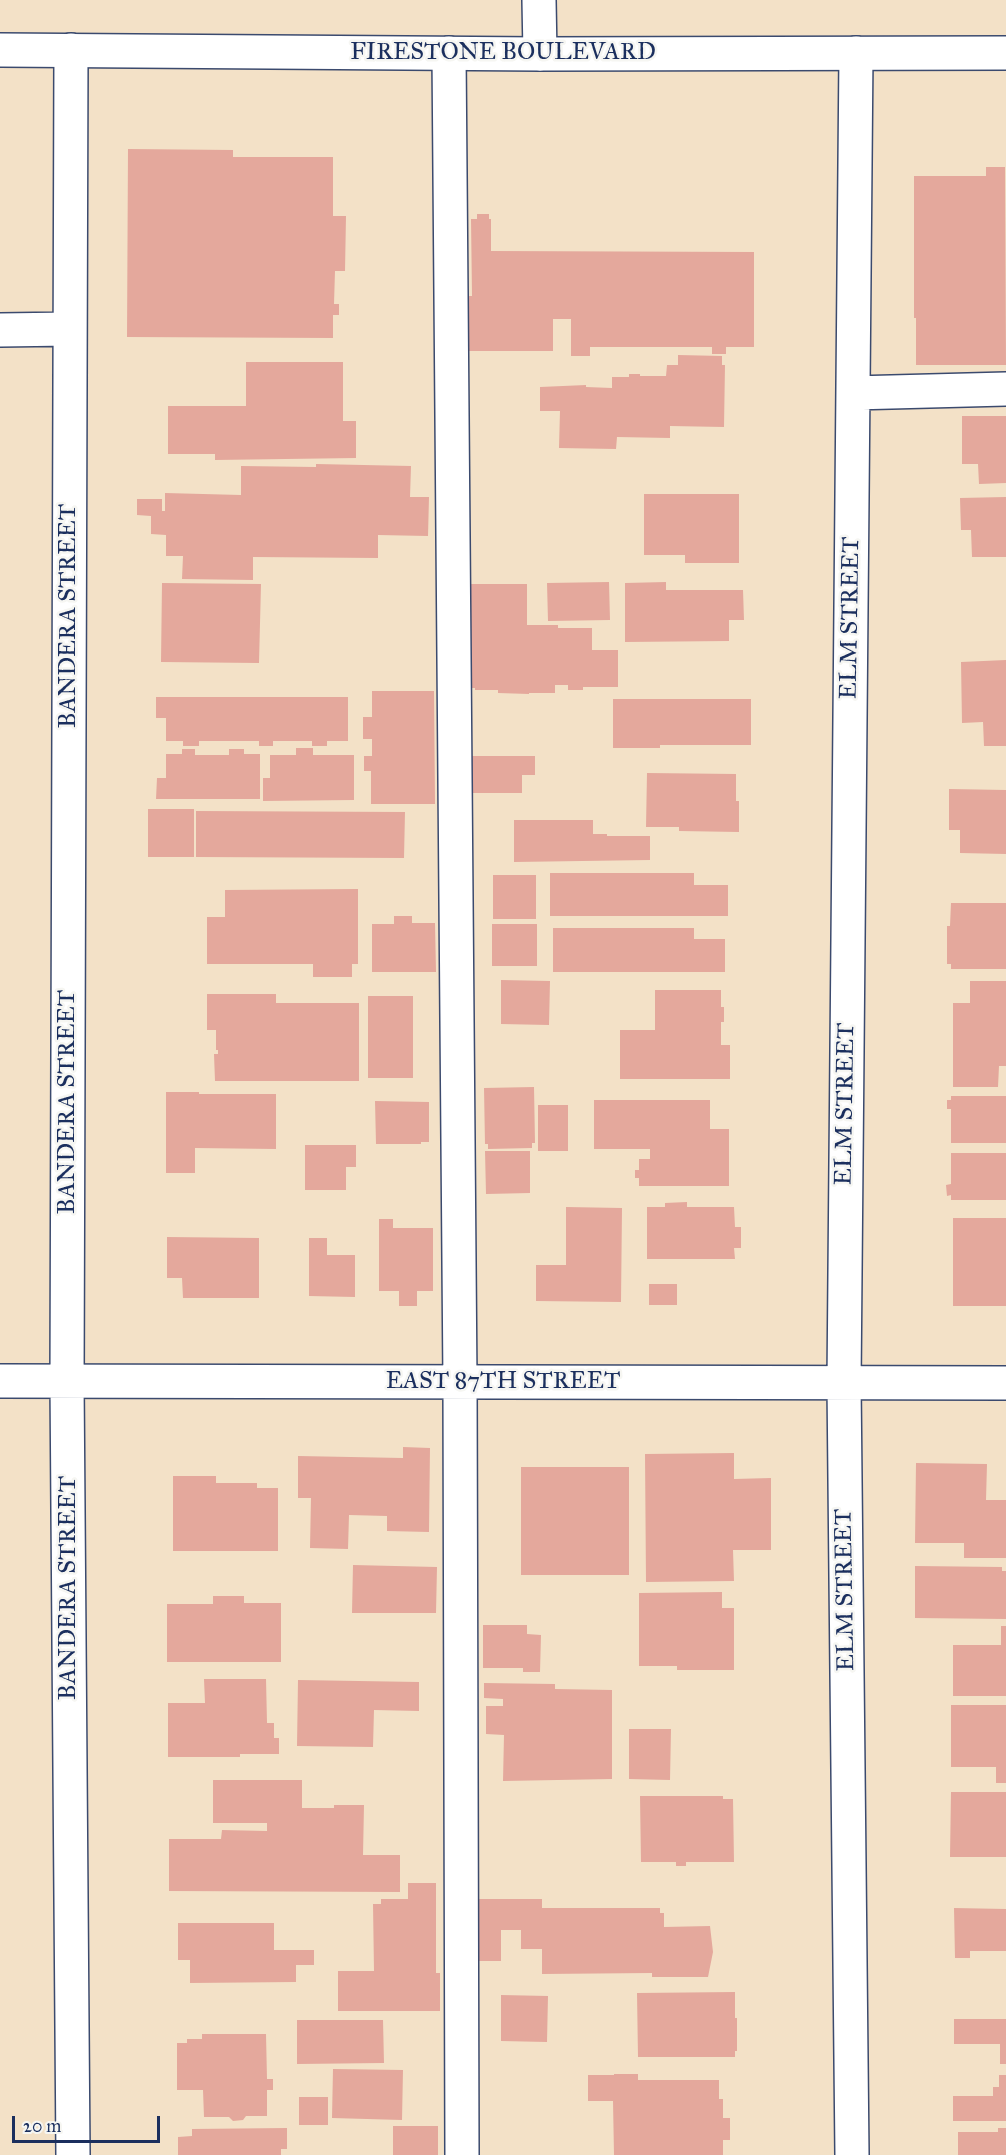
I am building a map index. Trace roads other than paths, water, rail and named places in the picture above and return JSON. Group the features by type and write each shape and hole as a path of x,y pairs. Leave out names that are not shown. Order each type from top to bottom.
{"street":[{"path":"539,0 540,54"},
{"name":"FIRESTONE BOULEVARD","path":"0,50 540,54 1006,53"},
{"name":"BANDERA STREET","path":"71,50 67,1381 73,2155"},
{"path":"449,53 460,1382 462,2155"},
{"name":"ELM STREET","path":"852,2155 844,1383 856,53"},
{"path":"0,330 70,329"},
{"path":"853,393 1006,389"},
{"name":"EAST 87TH STREET","path":"0,1381 1006,1383"}]}
